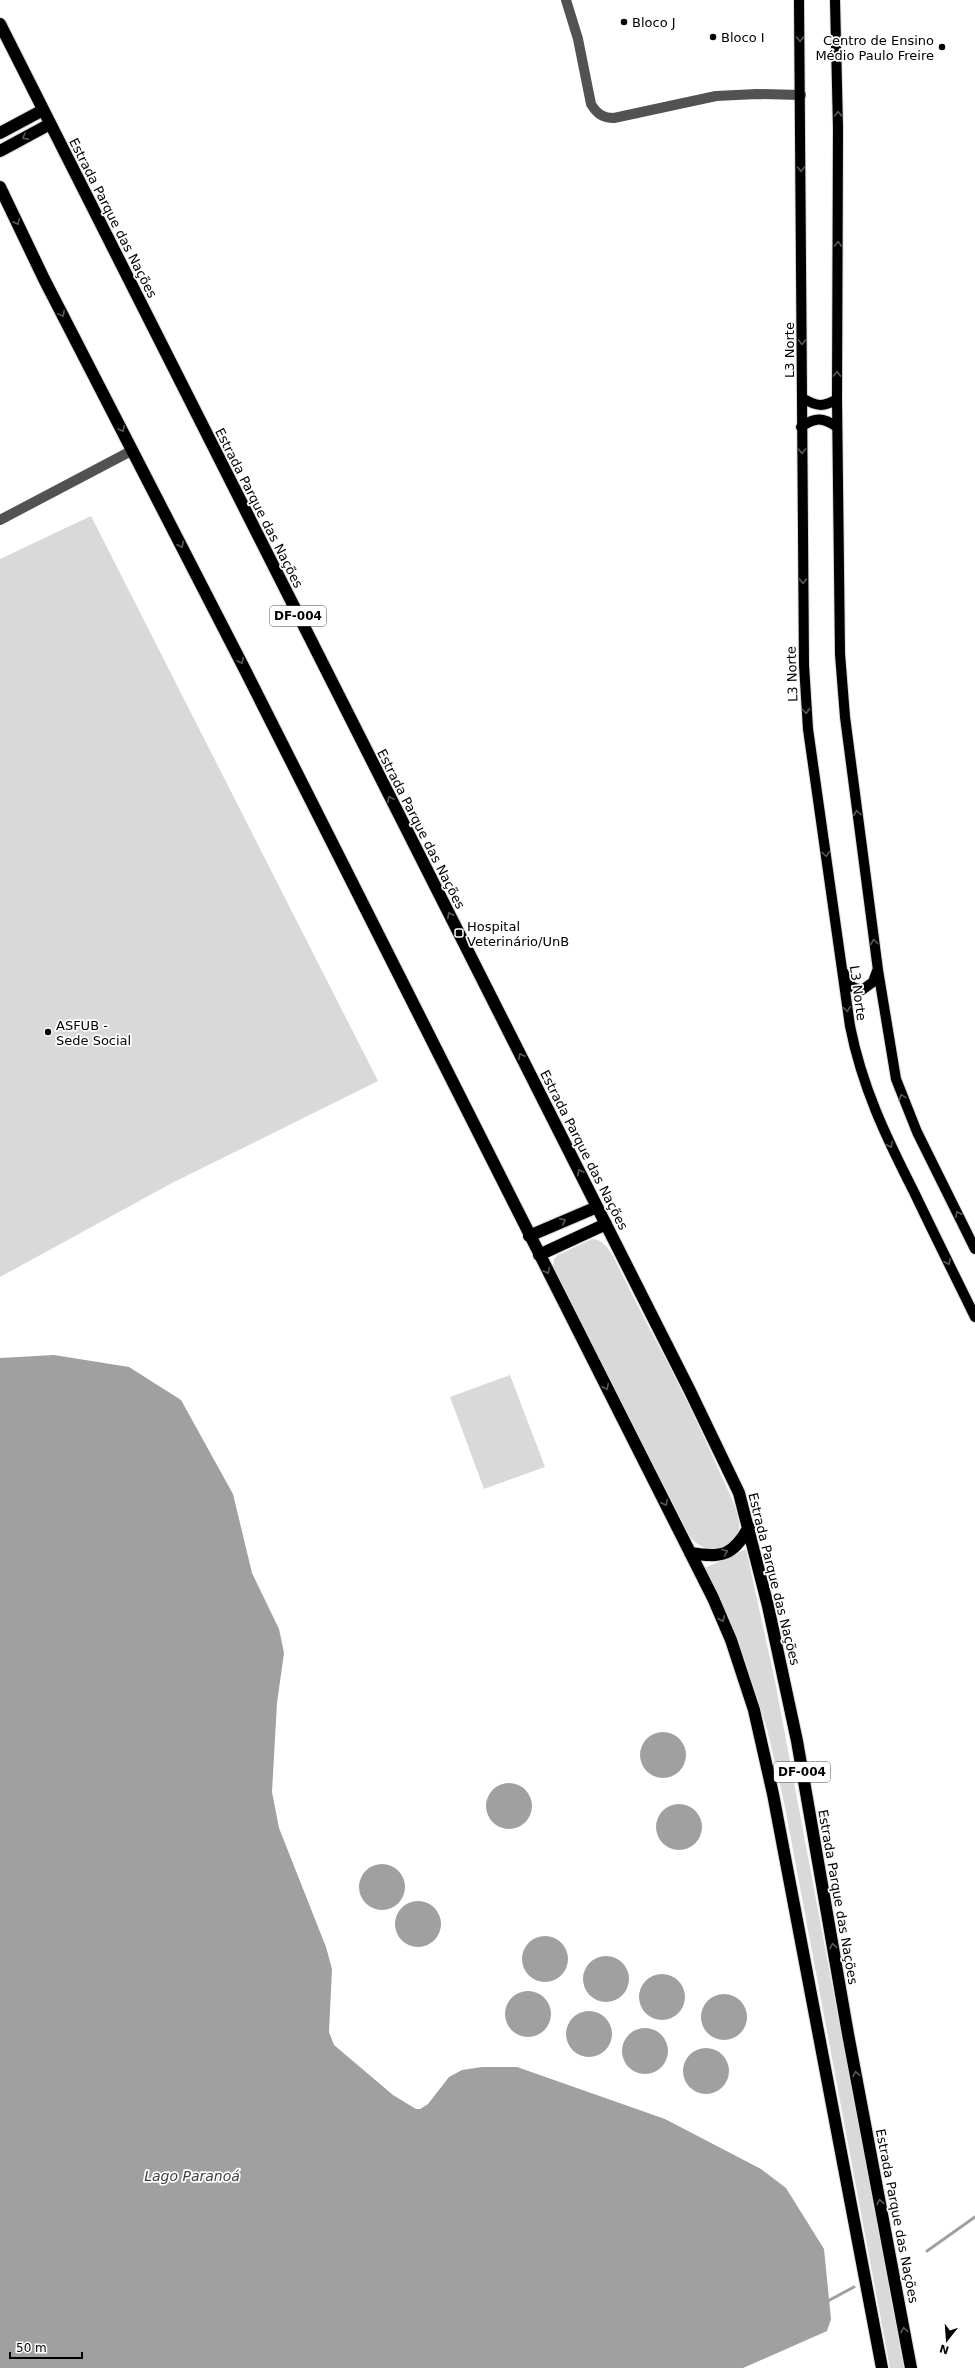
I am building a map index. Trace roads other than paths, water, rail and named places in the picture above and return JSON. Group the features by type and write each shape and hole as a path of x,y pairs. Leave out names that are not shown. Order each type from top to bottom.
{"highway":[{"name":"Estrada Parque das Nações","path":"0,24 727,1466 749,1527 768,1606 796,1741 848,2034 911,2368"},
{"path":"0,133 43,110"},
{"path":"0,151 50,124"},
{"name":"DF-004","path":"0,187 44,279 133,450 713,1598 731,1640 755,1717 775,1802 882,2368"},
{"path":"529,1236 597,1207"},
{"path":"539,1255 606,1224"},
{"path":"690,1553 713,1556 728,1552 740,1543 749,1527"}],"main road":[{"name":"L3 Norte","path":"799,0 801,95 801,427 806,706 842,970 856,1058 869,1096 975,1317"},
{"name":"L3 Norte","path":"835,0 838,176 837,427 840,654 845,717 878,970 896,1079 917,1132 975,1250"},
{"path":"802,398 820,406 828,405 837,399"},
{"path":"801,427 817,419 828,420 837,427"},
{"path":"842,970 852,987 862,990 873,982 878,970"}],"street":[{"path":"566,0 578,39 591,104 596,112 602,116 614,118 732,94 801,95"},
{"path":"0,520 133,450"}],"water":[{"name":"Lago Paranoá","path":"54,1355 129,1367 181,1400 233,1494 252,1573 279,1629 284,1653 277,1703 272,1792 279,1828 326,1947 332,1969 329,2032 334,2045 393,2095 416,2109 420,2109 428,2104 449,2077 462,2070 482,2067 517,2067 665,2119 761,2169 786,2188 824,2249 831,2319 827,2331 743,2368 0,2368 0,1358"},
{"path":"658,1732 668,1732 676,1736 682,1742 686,1750 686,1760 682,1768 676,1774 668,1778 658,1778 650,1774 644,1768 640,1760 640,1750 644,1742 650,1736"},
{"path":"504,1783 514,1783 522,1787 528,1793 532,1801 532,1811 528,1819 522,1825 514,1829 504,1829 496,1825 490,1819 486,1811 486,1801 490,1793 496,1787"},
{"path":"674,1804 684,1804 692,1808 698,1814 702,1822 702,1832 698,1840 692,1846 684,1850 674,1850 666,1846 660,1840 656,1832 656,1822 660,1814 666,1808"},
{"path":"377,1864 387,1864 395,1868 401,1874 405,1882 405,1892 401,1900 395,1906 387,1910 377,1910 369,1906 363,1900 359,1892 359,1882 363,1874 369,1868"},
{"path":"413,1901 423,1901 431,1905 437,1911 441,1919 441,1929 437,1937 431,1943 423,1947 413,1947 405,1943 399,1937 395,1929 395,1919 399,1911 405,1905"},
{"path":"540,1936 550,1936 558,1940 564,1946 568,1954 568,1964 564,1972 558,1978 550,1982 540,1982 532,1978 526,1972 522,1964 522,1954 526,1946 532,1940"},
{"path":"601,1956 611,1956 619,1960 625,1966 629,1974 629,1984 625,1992 619,1998 611,2002 601,2002 593,1998 587,1992 583,1984 583,1974 587,1966 593,1960"},
{"path":"657,1974 667,1974 675,1978 681,1984 685,1992 685,2002 681,2010 675,2016 667,2020 657,2020 649,2016 643,2010 639,2002 639,1992 643,1984 649,1978"},
{"path":"523,1991 533,1991 541,1995 547,2001 551,2009 551,2019 547,2027 541,2033 533,2037 523,2037 515,2033 509,2027 505,2019 505,2009 509,2001 515,1995"},
{"path":"719,1994 729,1994 737,1998 743,2004 747,2012 747,2022 743,2030 737,2036 729,2040 719,2040 711,2036 705,2030 701,2022 701,2012 705,2004 711,1998"},
{"path":"584,2011 594,2011 602,2015 608,2021 612,2029 612,2039 608,2047 602,2053 594,2057 584,2057 576,2053 570,2047 566,2039 566,2029 570,2021 576,2015"},
{"path":"640,2028 650,2028 658,2032 664,2038 668,2046 668,2056 664,2064 658,2070 650,2074 640,2074 632,2070 626,2064 622,2056 622,2046 626,2038 632,2032"},
{"path":"701,2048 711,2048 719,2052 725,2058 729,2066 729,2076 725,2084 719,2090 711,2094 701,2094 693,2090 687,2084 683,2076 683,2066 687,2058 693,2052"}],"waterway":[{"path":"927,2251 975,2217"},
{"path":"826,2302 854,2287"}],"place":[{"name":"Bloco J","path":"624,22"},
{"name":"Bloco I","path":"713,37"},
{"name":"Centro de Ensino Médio Paulo Freire","path":"942,47"},
{"name":"Hospital Veterinário/UnB","path":"459,933"},
{"name":"ASFUB - Sede Social","path":"48,1032"}]}
